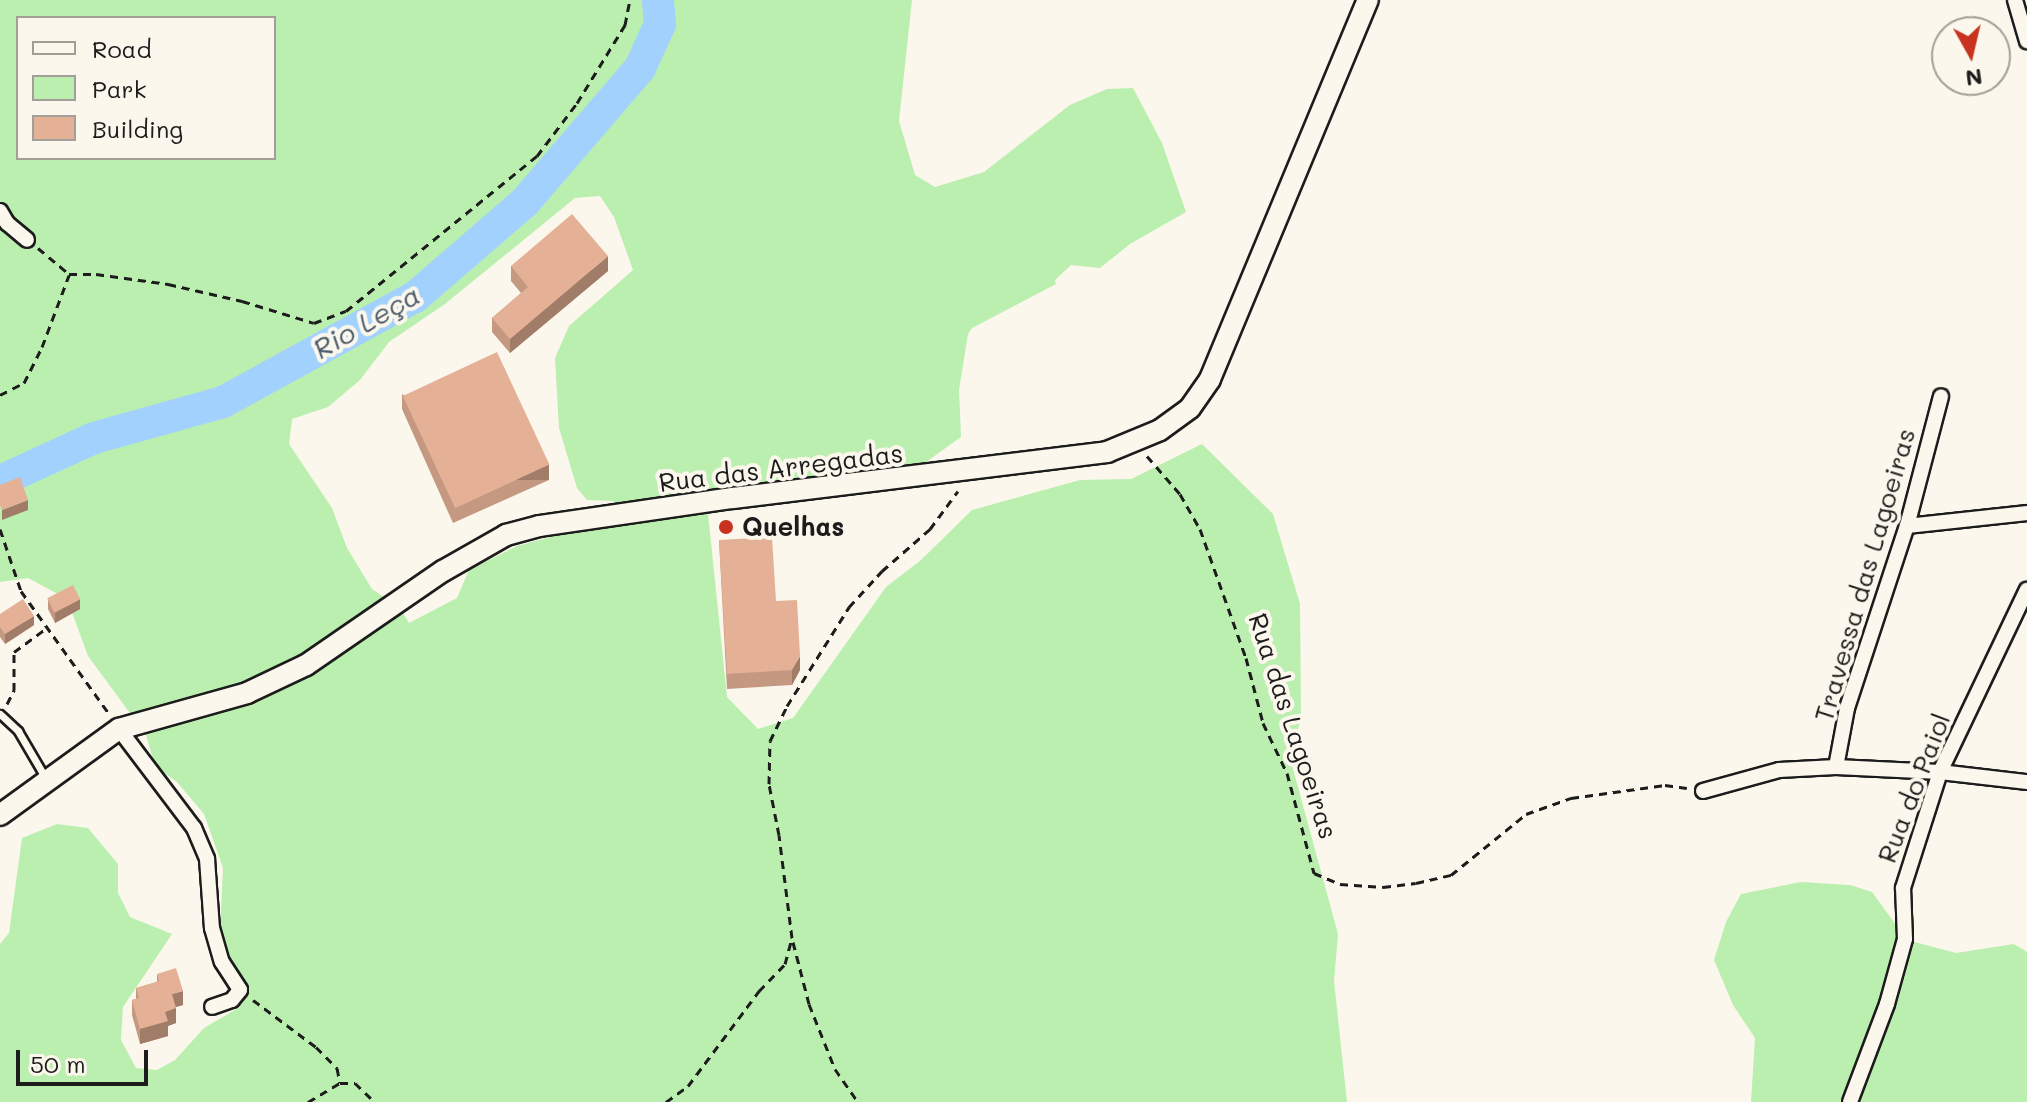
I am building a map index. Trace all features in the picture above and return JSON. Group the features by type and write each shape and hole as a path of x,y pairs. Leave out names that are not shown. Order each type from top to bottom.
{"street":[{"name":"Rua das Arregadas","path":"0,815 119,729 247,693 306,665 443,571 506,535 540,526 718,500 1107,452 1135,442 1190,408 1210,379 1368,0"},
{"path":"2015,0 2027,41"},
{"path":"0,211 7,223 27,240"},
{"name":"Travessa das Lagoeiras","path":"1836,767 1847,708 1907,526 1941,396"},
{"path":"1907,526 2027,513"},
{"name":"Rua do Paiol","path":"1850,1102 1887,1004 1905,939 1903,888 1940,772 2027,590"},
{"path":"119,729 194,828 207,859 212,928 222,962 240,990 232,1000 212,1007"},
{"path":"1703,791 1779,770 1836,767 1940,772 2027,782"}],"lane":[{"path":"1,714 18,731 47,781"}],"path":[{"path":"27,240 69,274 96,274 168,284 242,301 314,323 346,311 537,156 577,103 625,25 630,0"},
{"path":"0,395 24,383 42,347 69,274"},
{"name":"Rua das Lagoeiras","path":"1135,442 1180,494 1200,529 1246,658 1263,723 1287,773 1314,873 1340,884 1383,887 1416,883 1451,875 1526,814 1571,798 1665,785 1703,791"},
{"path":"858,1102 835,1069 809,1004 792,938 769,784 770,741 787,706 849,607 882,571 930,529 959,489 962,472"},
{"path":"0,529 21,591 119,729"},
{"path":"1,714 14,690 14,652 48,627"},
{"path":"666,1102 688,1086 759,991 785,964 792,938"},
{"path":"240,990 316,1047 337,1068 340,1083"},
{"path":"308,1102 340,1083 355,1083 375,1102"}],"green space":[{"path":"0,0 912,0 899,121 915,175 935,187 984,172 1070,105 1107,89 1133,88 1162,143 1186,212 1130,244 1100,268 1071,265 1055,280 1056,284 972,328 968,334 959,390 961,437 926,462 831,484 776,487 747,477 706,494 727,697 758,729 793,718 886,587 921,560 972,510 1080,480 1131,479 1202,444 1273,514 1300,604 1301,713 1292,765 1338,934 1334,981 1347,1102 0,1102 0,944 9,933 22,838 57,824 88,828 118,864 118,893 130,917 172,934 123,1007 121,1040 136,1068 157,1070 175,1060 204,1028 240,1007 239,979 220,932 223,868 204,814 177,782 155,766 146,735 88,656 67,599 28,578 0,582","holes":["600,196 614,217 633,270 569,326 555,358 559,428 577,488 587,500 614,501 602,523 517,546 469,570 457,598 409,623 400,608 372,589 347,548 332,508 289,444 292,419 328,407 360,380 389,342 445,304 575,198"]},
{"path":"1801,882 1850,885 1872,892 1907,940 1956,953 2014,944 2027,952 2027,1102 1751,1102 1755,1038 1733,1005 1714,960 1726,922 1741,894"}],"building":[{"path":"572,214 608,256 510,339 492,318 528,287 511,266"},
{"path":"497,352 549,464 455,508 403,396"},
{"path":"20,477 28,500 2,510 0,485"},
{"path":"772,537 776,601 797,600 800,656 792,670 727,674 719,540"},
{"path":"73,585 80,599 54,612 47,598"},
{"path":"23,599 34,616 5,634 0,627 0,614"},
{"path":"176,968 183,991 172,994 176,1008 165,1012 168,1021 140,1029 132,1000 139,998 136,988 159,981 157,974"}],"waterway":[{"name":"Rio Leça","path":"0,481 94,438 223,402 415,297 524,203 640,68 660,24 658,0"}],"place":[{"name":"Quelhas","path":"726,527"}]}
